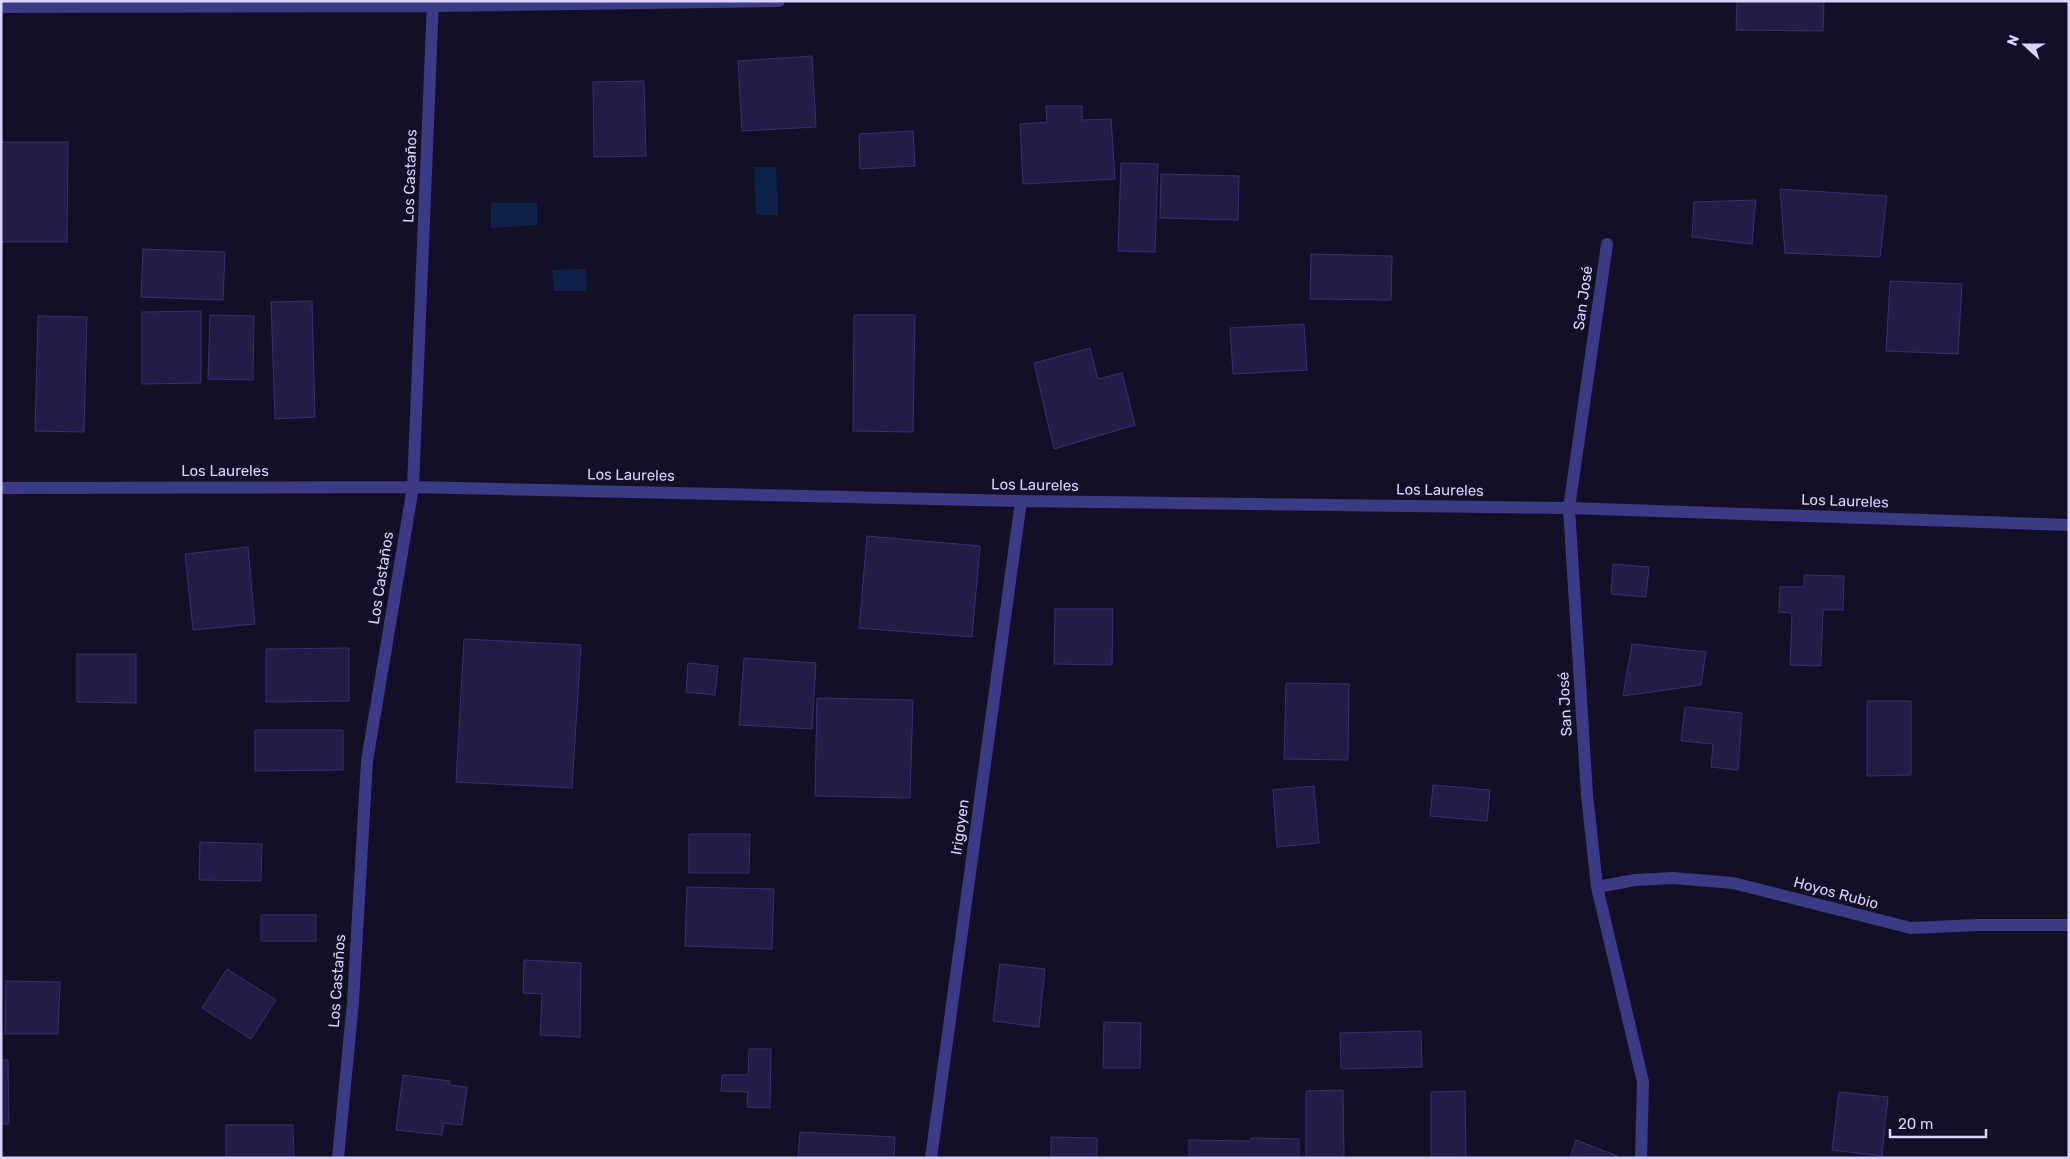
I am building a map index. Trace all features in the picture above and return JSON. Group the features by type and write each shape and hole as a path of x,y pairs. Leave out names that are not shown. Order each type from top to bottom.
{"street":[{"path":"1,7 779,1"},
{"name":"Los Castaños","path":"338,1158 353,1002 367,761 413,487 433,4"},
{"name":"San José","path":"1607,244 1569,508 1587,795 1597,887 1643,1082 1641,1158"},
{"name":"Los Laureles","path":"1,488 413,487 1021,501 1569,508 2069,525"},
{"name":"Irigoyen","path":"931,1158 1021,501"},
{"name":"Hoyos Rubio","path":"1597,887 1635,880 1673,878 1734,883 1911,928 2069,925"}],"water":[{"path":"754,167 776,167 778,215 756,215"},
{"path":"491,203 537,203 537,225 491,228"},
{"path":"586,269 587,291 554,291 552,270"}],"building":[{"path":"1737,1 1824,1 1823,31 1736,30"},
{"path":"812,56 816,127 742,131 738,61"},
{"path":"644,81 646,156 594,157 593,82"},
{"path":"1046,106 1082,106 1082,120 1111,119 1115,179 1023,184 1020,124 1047,122"},
{"path":"913,131 915,166 860,169 859,134"},
{"path":"1,142 68,142 67,242 1,242"},
{"path":"1121,163 1158,164 1155,252 1118,251"},
{"path":"1161,174 1239,176 1238,220 1160,218"},
{"path":"1780,189 1887,196 1880,257 1785,253"},
{"path":"1756,200 1752,244 1692,237 1694,202"},
{"path":"143,249 225,252 223,300 141,297"},
{"path":"1311,254 1392,256 1391,300 1310,299"},
{"path":"1890,281 1962,284 1958,354 1886,351"},
{"path":"312,301 315,417 275,419 271,302"},
{"path":"201,311 201,383 142,384 142,312"},
{"path":"210,315 254,316 253,380 208,379"},
{"path":"854,315 915,315 913,432 853,431"},
{"path":"38,316 87,317 84,432 35,431"},
{"path":"1304,324 1307,370 1233,374 1230,328"},
{"path":"1090,348 1098,379 1122,373 1135,425 1054,449 1034,363"},
{"path":"867,536 980,546 972,637 859,628"},
{"path":"248,547 255,624 193,630 185,554"},
{"path":"1613,564 1649,567 1646,597 1611,594"},
{"path":"1804,575 1844,576 1843,610 1823,610 1821,666 1790,665 1792,613 1779,612 1780,587 1804,587"},
{"path":"1055,609 1113,609 1112,665 1054,664"},
{"path":"464,639 581,645 572,788 456,782"},
{"path":"1632,644 1706,652 1701,685 1623,696"},
{"path":"349,648 349,701 266,702 266,649"},
{"path":"77,654 136,654 136,703 77,702"},
{"path":"744,658 816,663 812,729 739,725"},
{"path":"688,663 718,666 715,695 686,692"},
{"path":"1286,683 1349,684 1348,760 1284,759"},
{"path":"817,698 913,700 910,798 815,796"},
{"path":"1867,701 1911,701 1911,775 1867,776"},
{"path":"1685,707 1742,713 1738,770 1711,767 1713,744 1681,741"},
{"path":"255,730 343,730 343,770 255,771"},
{"path":"1433,785 1490,790 1487,821 1430,816"},
{"path":"1314,786 1319,843 1277,847 1273,790"},
{"path":"689,834 750,834 749,873 689,873"},
{"path":"200,842 262,844 261,881 199,880"},
{"path":"687,887 774,889 772,949 685,946"},
{"path":"261,915 316,915 316,941 261,941"},
{"path":"524,960 581,963 580,1037 540,1035 542,994 523,993"},
{"path":"1000,964 1045,969 1039,1027 993,1021"},
{"path":"227,969 276,1000 251,1039 202,1008"},
{"path":"6,981 60,982 58,1034 5,1034"},
{"path":"1104,1022 1141,1023 1140,1068 1103,1068"},
{"path":"1421,1031 1422,1067 1341,1069 1340,1033"},
{"path":"749,1049 771,1049 770,1108 747,1107 748,1092 721,1091 722,1075 748,1075"},
{"path":"1,1060 8,1060 9,1124 1,1124"},
{"path":"403,1075 450,1081 449,1085 467,1087 462,1125 444,1123 442,1135 396,1130"},
{"path":"1343,1090 1344,1158 1306,1158 1306,1091"},
{"path":"1465,1091 1466,1158 1431,1158 1431,1092"},
{"path":"1839,1092 1888,1097 1882,1156 1832,1150"},
{"path":"226,1125 293,1125 294,1158 226,1158"},
{"path":"800,1132 895,1137 894,1158 798,1158"},
{"path":"1051,1137 1097,1138 1097,1158 1051,1158"},
{"path":"1251,1138 1299,1139 1299,1158 1189,1158 1189,1140 1251,1141"},
{"path":"1576,1140 1617,1156 1617,1158 1570,1158"}]}
